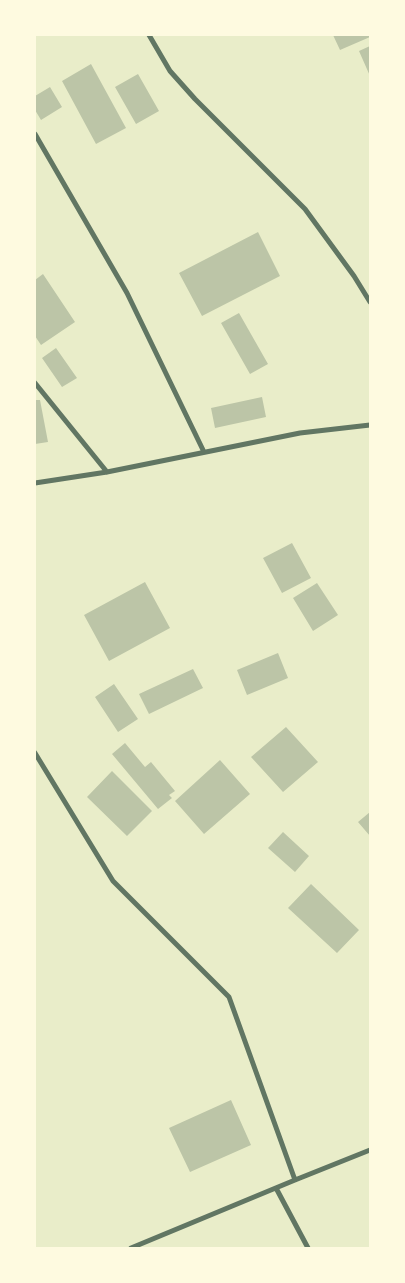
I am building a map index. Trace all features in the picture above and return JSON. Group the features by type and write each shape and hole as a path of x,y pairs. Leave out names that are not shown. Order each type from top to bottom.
{"street":[{"path":"149,35 170,71 195,99 305,209 354,276 370,302"},
{"path":"35,134 127,293 204,452"},
{"path":"35,383 107,472"},
{"path":"35,483 107,472 300,433 370,425"},
{"path":"35,753 113,881 229,997 295,1180"},
{"path":"131,1248 370,1150"},
{"path":"276,1188 308,1248"}],"building":[{"path":"333,35 370,35 370,37 340,50"},
{"path":"370,46 370,76 359,51"},
{"path":"91,64 126,128 96,144 62,81"},
{"path":"138,74 159,111 136,124 115,87"},
{"path":"50,87 62,107 41,120 35,110 35,96"},
{"path":"258,232 280,276 202,316 179,273"},
{"path":"43,274 75,322 41,345 35,336 35,280"},
{"path":"239,313 268,364 250,374 221,323"},
{"path":"56,348 77,378 62,387 42,358"},
{"path":"262,397 266,417 215,428 211,408"},
{"path":"35,400 40,400 48,442 35,444"},
{"path":"292,543 311,578 282,593 263,558"},
{"path":"145,582 170,628 109,661 84,615"},
{"path":"317,583 338,615 313,631 293,598"},
{"path":"278,653 288,678 247,695 237,670"},
{"path":"193,669 203,688 149,714 139,694"},
{"path":"114,684 138,719 118,732 95,697"},
{"path":"286,727 318,762 283,792 251,757"},
{"path":"125,743 145,767 151,762 175,791 169,795 172,798 158,809 112,754"},
{"path":"220,760 250,794 204,834 175,801"},
{"path":"112,771 152,811 127,836 87,797"},
{"path":"370,812 370,836 358,822"},
{"path":"283,832 309,856 295,872 268,848"},
{"path":"311,884 359,930 337,953 288,908"},
{"path":"231,1100 251,1145 190,1172 169,1128"}]}
